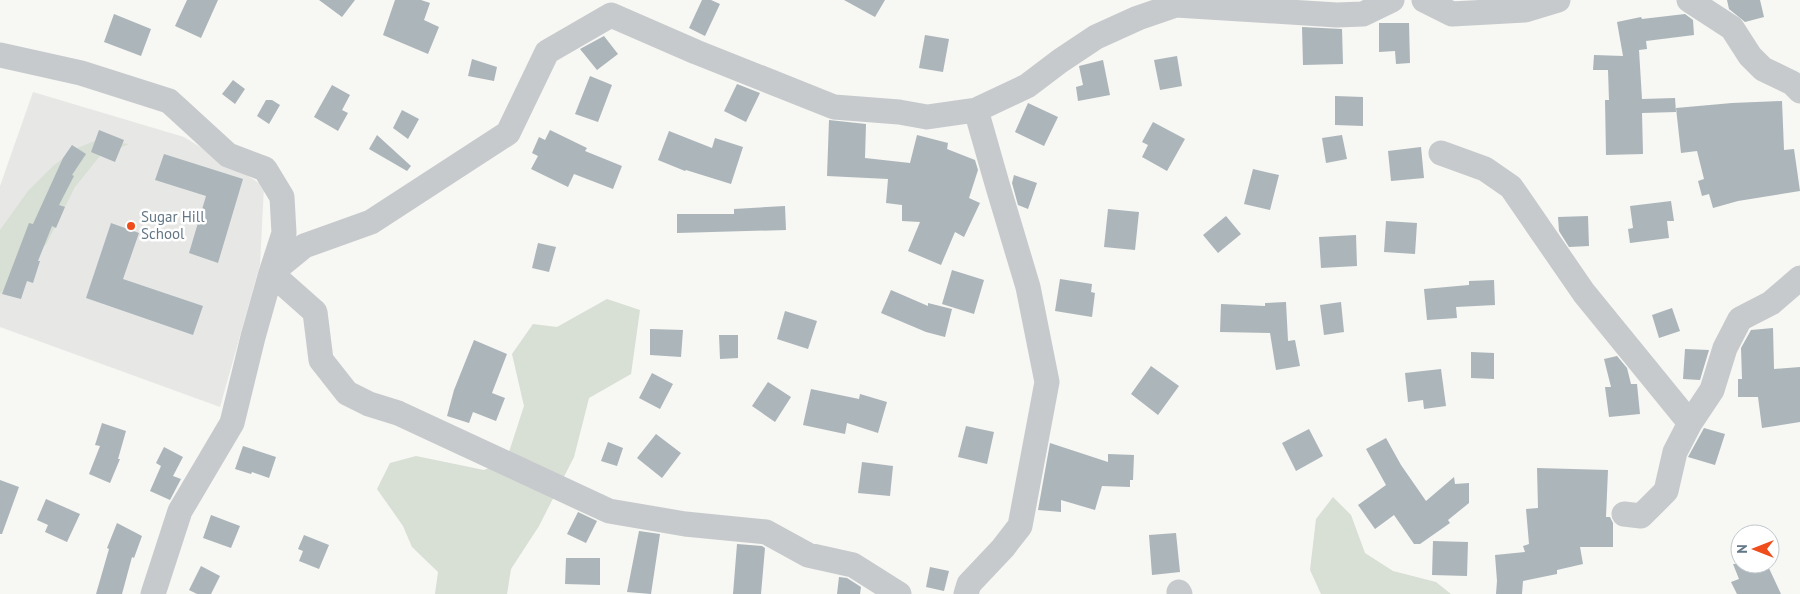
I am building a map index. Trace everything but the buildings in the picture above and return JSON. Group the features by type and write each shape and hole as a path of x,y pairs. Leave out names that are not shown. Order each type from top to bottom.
{"street":[{"path":"271,273 304,246 371,222 508,133 546,52 611,15 696,52 834,107 900,112 926,117 976,110 1027,86 1096,37 1179,2 1337,15 1364,14 1392,0"},
{"path":"1424,0 1452,14 1525,10 1558,0"},
{"path":"1689,0 1732,28 1750,56 1763,69 1792,83 1800,91"},
{"path":"0,55 81,72 169,101 228,155 265,169 282,197 284,233 253,337 232,423 180,512 153,594"},
{"path":"966,594 969,584 1003,548 1020,526 1047,382 1028,287 976,110"},
{"path":"1441,153 1485,169 1511,187 1584,293 1690,423"},
{"path":"271,273 315,312 321,360 348,393 369,404 398,413 609,512 685,524 766,532 808,554 853,565 899,594"},
{"path":"1624,514 1641,516 1666,491 1674,452 1690,423 1712,390 1725,348 1740,319 1771,303 1800,278"}],"shaded area":[{"name":"Sugar Hill School","path":"33,92 184,137 264,186 260,265 220,407 0,327 0,186"},
{"path":"97,140 129,144 100,156 75,187 47,243 0,294 0,230 28,191 53,166 75,149"},
{"path":"607,299 640,310 631,374 589,398 574,457 539,526 511,569 507,594 435,594 438,572 412,547 403,526 377,489 390,463 416,456 484,470 506,461 524,406 512,354 533,324 557,327"},
{"path":"1333,497 1351,515 1365,553 1393,571 1436,582 1451,594 1321,594 1310,570 1316,519"}],"place":[{"name":"Sugar Hill School","path":"131,226"}]}
